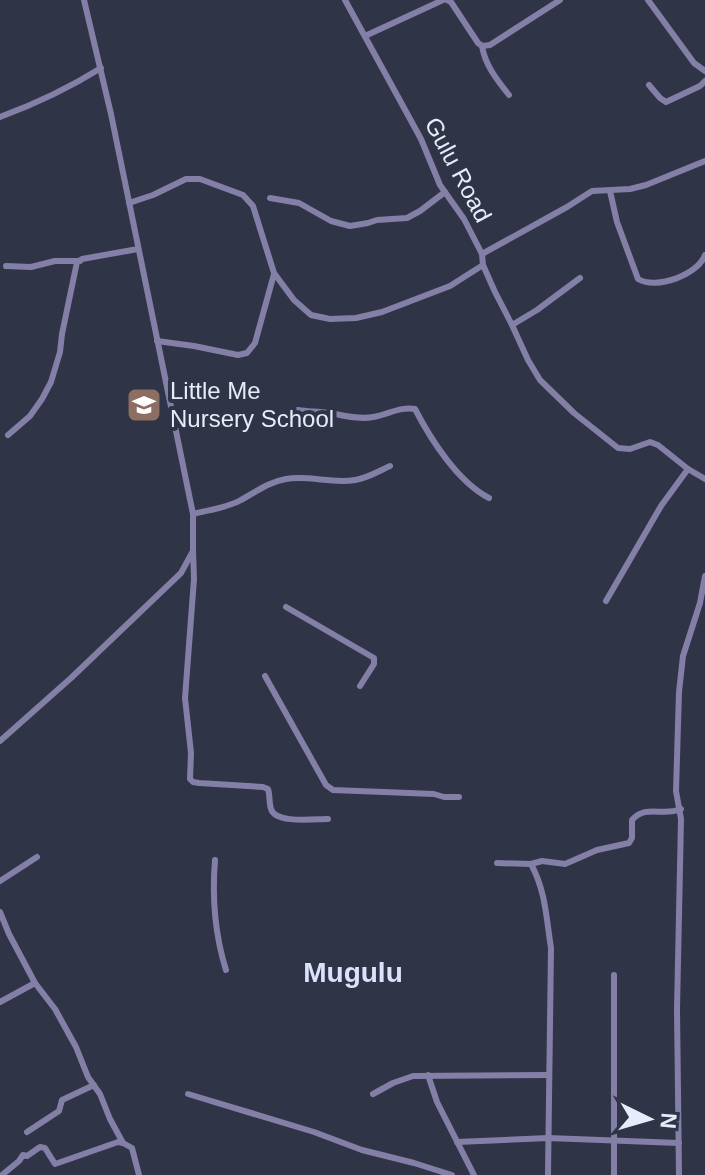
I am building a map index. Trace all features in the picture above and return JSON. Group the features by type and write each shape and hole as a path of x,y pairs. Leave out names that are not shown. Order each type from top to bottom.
{"street":[{"path":"84,0 101,68 193,514 194,579 185,698 191,753 190,779 199,783 263,787 268,789 271,812 276,817 328,819"},
{"name":"Gulu Road","path":"345,0 421,139 440,185 464,219 482,254 483,265 540,380 618,448 630,449 650,442 688,469"},
{"path":"365,36 447,0 482,46 483,57 509,95"},
{"path":"482,46 490,45 560,0"},
{"path":"648,0 694,63 705,71"},
{"path":"0,117 76,84 101,68"},
{"path":"649,85 666,102 686,94 705,81"},
{"path":"482,254 592,191 646,185 705,161"},
{"path":"129,203 186,179 219,184 243,195 253,206 274,273 294,300 311,315 330,319 356,318 382,312 438,292 483,265"},
{"path":"610,191 617,222 638,279 643,283 667,282 694,270 703,262 705,255"},
{"path":"270,198 299,203 331,221 350,226 407,218 445,192"},
{"path":"6,266 31,267 55,261 80,261 138,249"},
{"path":"8,435 30,416 51,382 60,352 77,262 80,261"},
{"path":"157,341 238,355 247,353 255,343 274,273"},
{"path":"512,325 580,278"},
{"path":"298,410 370,418 403,408 415,409 457,472 472,488 489,498"},
{"path":"193,514 228,506 254,490 284,479 305,477 353,481 390,466"},
{"path":"606,601 650,522 688,469 705,479"},
{"path":"0,741 181,573 193,551"},
{"path":"679,1175 677,1009 681,809 676,791 679,692 686,641 700,603 705,576"},
{"path":"286,607 374,658 374,664 360,686"},
{"path":"265,676 326,785 333,790 459,797"},
{"path":"497,863 531,864 542,861 565,864 597,850 629,843 632,820 638,813 671,813 681,809"},
{"path":"0,881 37,857"},
{"path":"215,860 214,903 220,954 226,970"},
{"path":"531,864 540,880 551,948 548,1175"},
{"path":"0,912 35,983 55,1009 76,1047 88,1077 100,1094 123,1143"},
{"path":"614,975 614,1175"},
{"path":"0,1002 35,983"},
{"path":"428,1075 437,1102 474,1175"},
{"path":"373,1094 413,1076 549,1075"},
{"path":"27,1132 59,1111 62,1100 94,1085"},
{"path":"188,1094 314,1132 362,1150 452,1175"},
{"path":"457,1142 548,1138 679,1143"},
{"path":"2,1175 23,1155 27,1156 40,1147 45,1148 55,1164 118,1142 132,1148 139,1175"}],"place":[{"name":"Little Me Nursery School","path":"144,405"}],"district":[{"name":"Mugulu","path":"353,972"}]}
